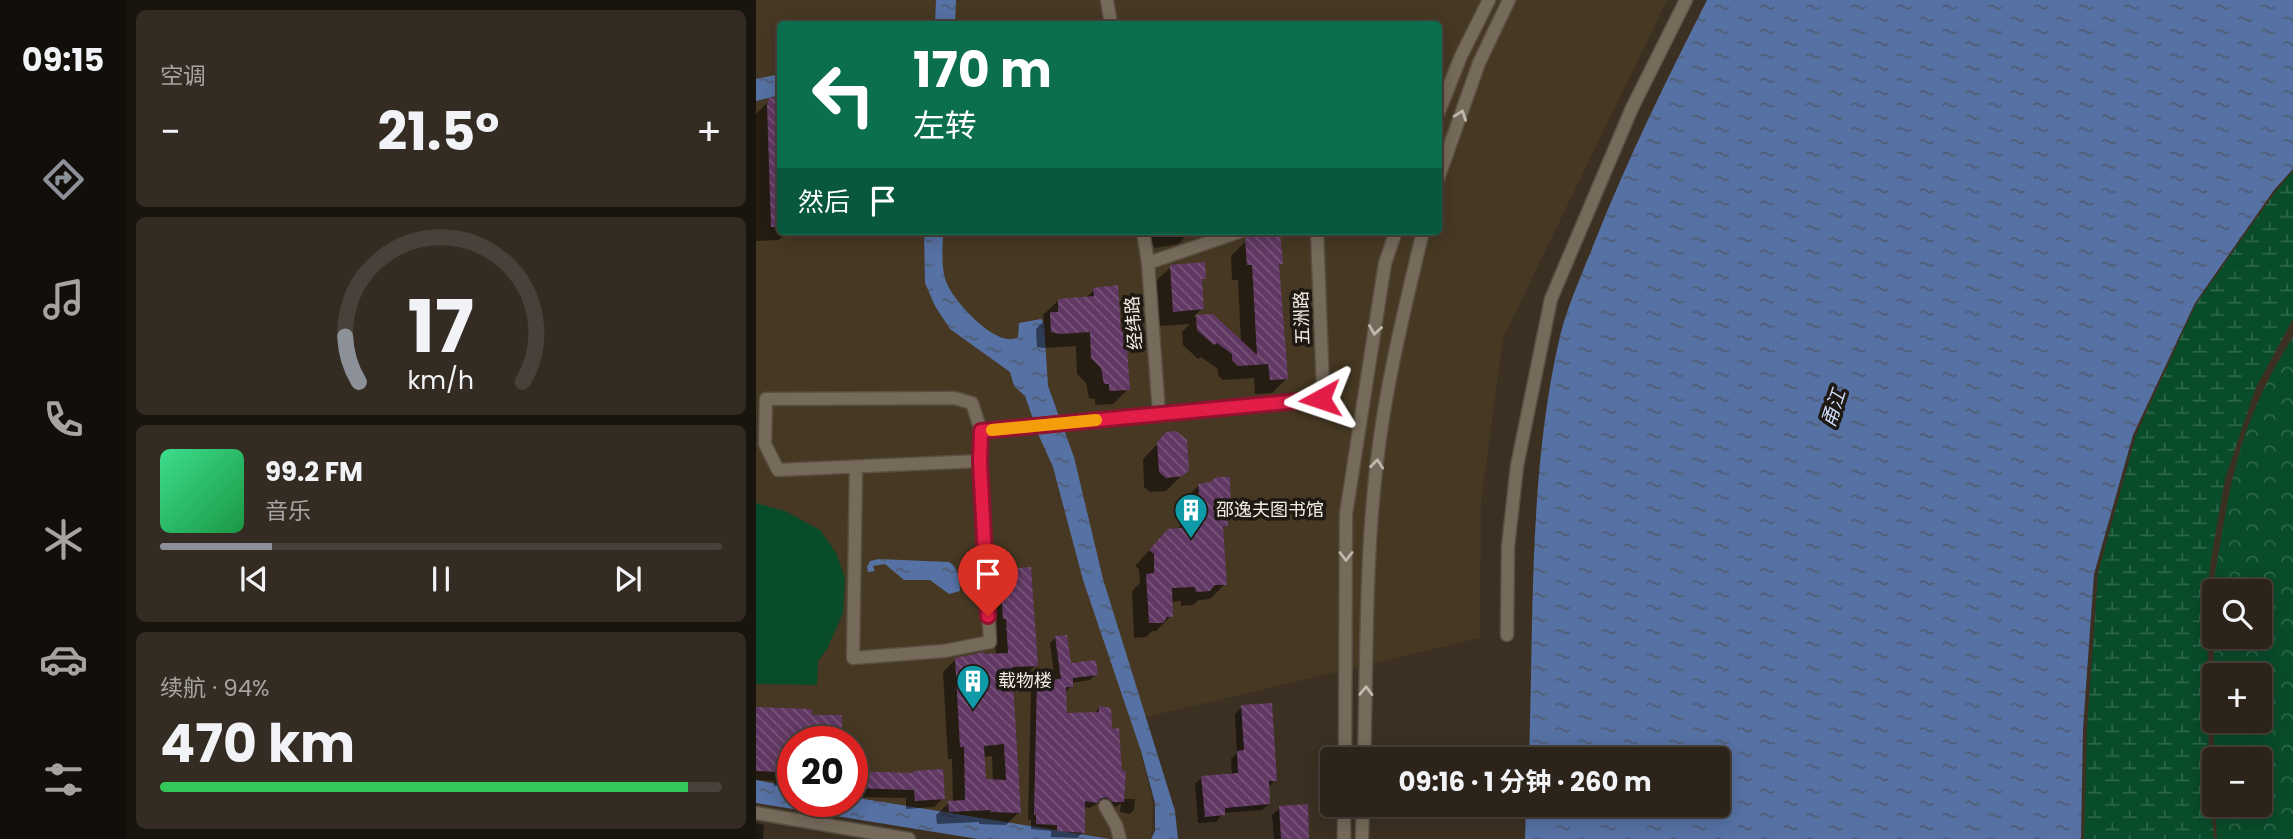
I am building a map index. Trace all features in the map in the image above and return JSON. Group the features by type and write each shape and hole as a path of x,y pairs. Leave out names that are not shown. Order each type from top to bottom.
{"street":[{"path":"1107,0 1110,21"},
{"path":"1442,104 1461,56 1489,0"},
{"path":"1442,168 1479,63 1509,0"},
{"path":"1507,635 1508,547 1517,466 1551,299 1632,108 1686,0"},
{"name":"经纬路","path":"1144,235 1148,263 1158,414"},
{"path":"1148,263 1230,235"},
{"name":"五洲路","path":"981,431 1320,399 1322,389 1317,235"},
{"path":"1345,747 1346,514 1385,263 1395,235"},
{"path":"1364,747 1368,589 1377,461 1395,349 1422,235"},
{"path":"856,467 853,658 944,651 989,642 980,461 981,431 972,403 954,398 761,399 761,444 778,470 980,461"},
{"path":"1105,806 1116,825 1120,839"},
{"path":"756,813 909,839"},
{"path":"1344,817 1344,839"},
{"path":"1362,839 1363,817"}],"shaded area":[{"path":"756,0 1667,0 1503,338 1481,502 1480,638 1133,720 1153,804 1151,839 1049,839 868,805 868,726 777,726 777,794 756,791"}],"green space":[{"path":"2293,171 2293,319 2256,387 2225,479 2209,579 2202,579 2202,649 2207,649 2208,663 2202,663 2202,733 2208,733 2209,747 2202,747 2202,817 2212,817 2214,839 2084,839 2087,729 2098,573 2136,435 2196,304"},
{"path":"2293,337 2293,839 2217,839 2216,817 2272,817 2272,747 2214,747 2214,733 2272,733 2272,663 2214,663 2214,649 2272,649 2272,579 2214,579 2239,452 2266,384"},
{"path":"756,503 785,511 820,530 836,553 845,578 843,613 827,649 818,661 817,685 756,684"}],"water":[{"path":"936,0 956,0 955,21 935,21"},
{"name":"甬江","path":"1707,0 2293,0 2293,169 2274,190 2195,303 2133,435 2094,574 2083,729 2081,839 1525,839 1526,817 1730,817 1730,747 1529,747 1537,493 1542,440 1560,336 1576,288 1621,179"},
{"path":"777,75 777,96 756,101 756,79"},
{"path":"924,235 943,235 945,280 952,294 978,323 1000,337 1010,339 1018,337 1019,323 1041,319 1044,323 1048,386 1074,457 1103,579 1175,811 1178,839 1151,839 1155,831 1155,803 1141,751 1083,580 1053,467 1025,396 1014,386 1010,372 950,329 935,306 925,283"},
{"path":"879,559 949,562 957,571 960,591 949,594 930,580 904,580 885,564 873,566 875,571 868,572 870,561"},
{"path":"756,780 777,784 777,806 756,803"},
{"path":"868,800 1110,839 978,839 842,817 868,817"}],"building":[{"path":"777,97 777,227 771,227 767,105 769,98"},
{"path":"1249,235 1280,235 1283,264 1279,264 1288,379 1270,380 1268,364 1238,366 1232,360 1232,354 1217,343 1214,345 1197,330 1196,315 1213,314 1257,355 1252,265 1247,265 1245,239"},
{"path":"1205,262 1206,279 1202,279 1204,309 1173,312 1170,265"},
{"path":"1118,285 1121,330 1127,348 1130,390 1109,391 1109,384 1104,384 1101,368 1091,358 1090,332 1051,332 1050,312 1058,312 1058,299 1094,296 1093,288"},
{"path":"1176,431 1187,440 1189,470 1183,476 1166,478 1159,472 1157,442 1166,432"},
{"name":"邵逸夫图书馆","path":"1216,477 1230,477 1231,512 1227,512 1228,526 1223,527 1227,585 1215,585 1210,591 1196,592 1195,587 1172,588 1173,617 1167,617 1163,623 1149,623 1146,574 1154,573 1154,554 1149,550 1168,529 1192,527 1191,513 1196,513 1195,499 1200,498 1198,484 1210,482"},
{"name":"载物楼","path":"1031,567 1038,666 1012,667 1021,813 990,812 991,810 949,812 948,801 965,800 964,747 960,747 955,658 984,652 1008,653 1000,569","holes":["1004,744 1006,780 986,779 984,746"]},
{"path":"1067,635 1071,663 1096,660 1098,675 1073,678 1073,687 1066,687 1067,713 1099,712 1099,706 1111,708 1112,729 1119,728 1122,771 1126,771 1124,802 1113,802 1106,797 1097,803 1085,801 1085,833 1057,831 1057,825 1036,824 1036,814 1034,815 1037,681 1061,679 1055,636"},
{"path":"1272,703 1277,781 1269,781 1270,804 1225,808 1225,815 1205,817 1201,776 1238,773 1237,751 1244,750 1241,705"},
{"path":"756,707 812,709 812,715 842,715 842,726 777,726 777,772 756,771"},
{"path":"943,769 945,799 915,801 914,790 868,789 868,772"},
{"path":"1308,804 1309,839 1281,839 1279,806"}],"slow traffic":[{"path":"992,430 1096,420"}],"place":[{"name":"邵逸夫图书馆","path":"1191,540"},
{"name":"载物楼","path":"973,711"}],"route":[{"path":"988,616 980,461 981,431 1320,399"}]}
